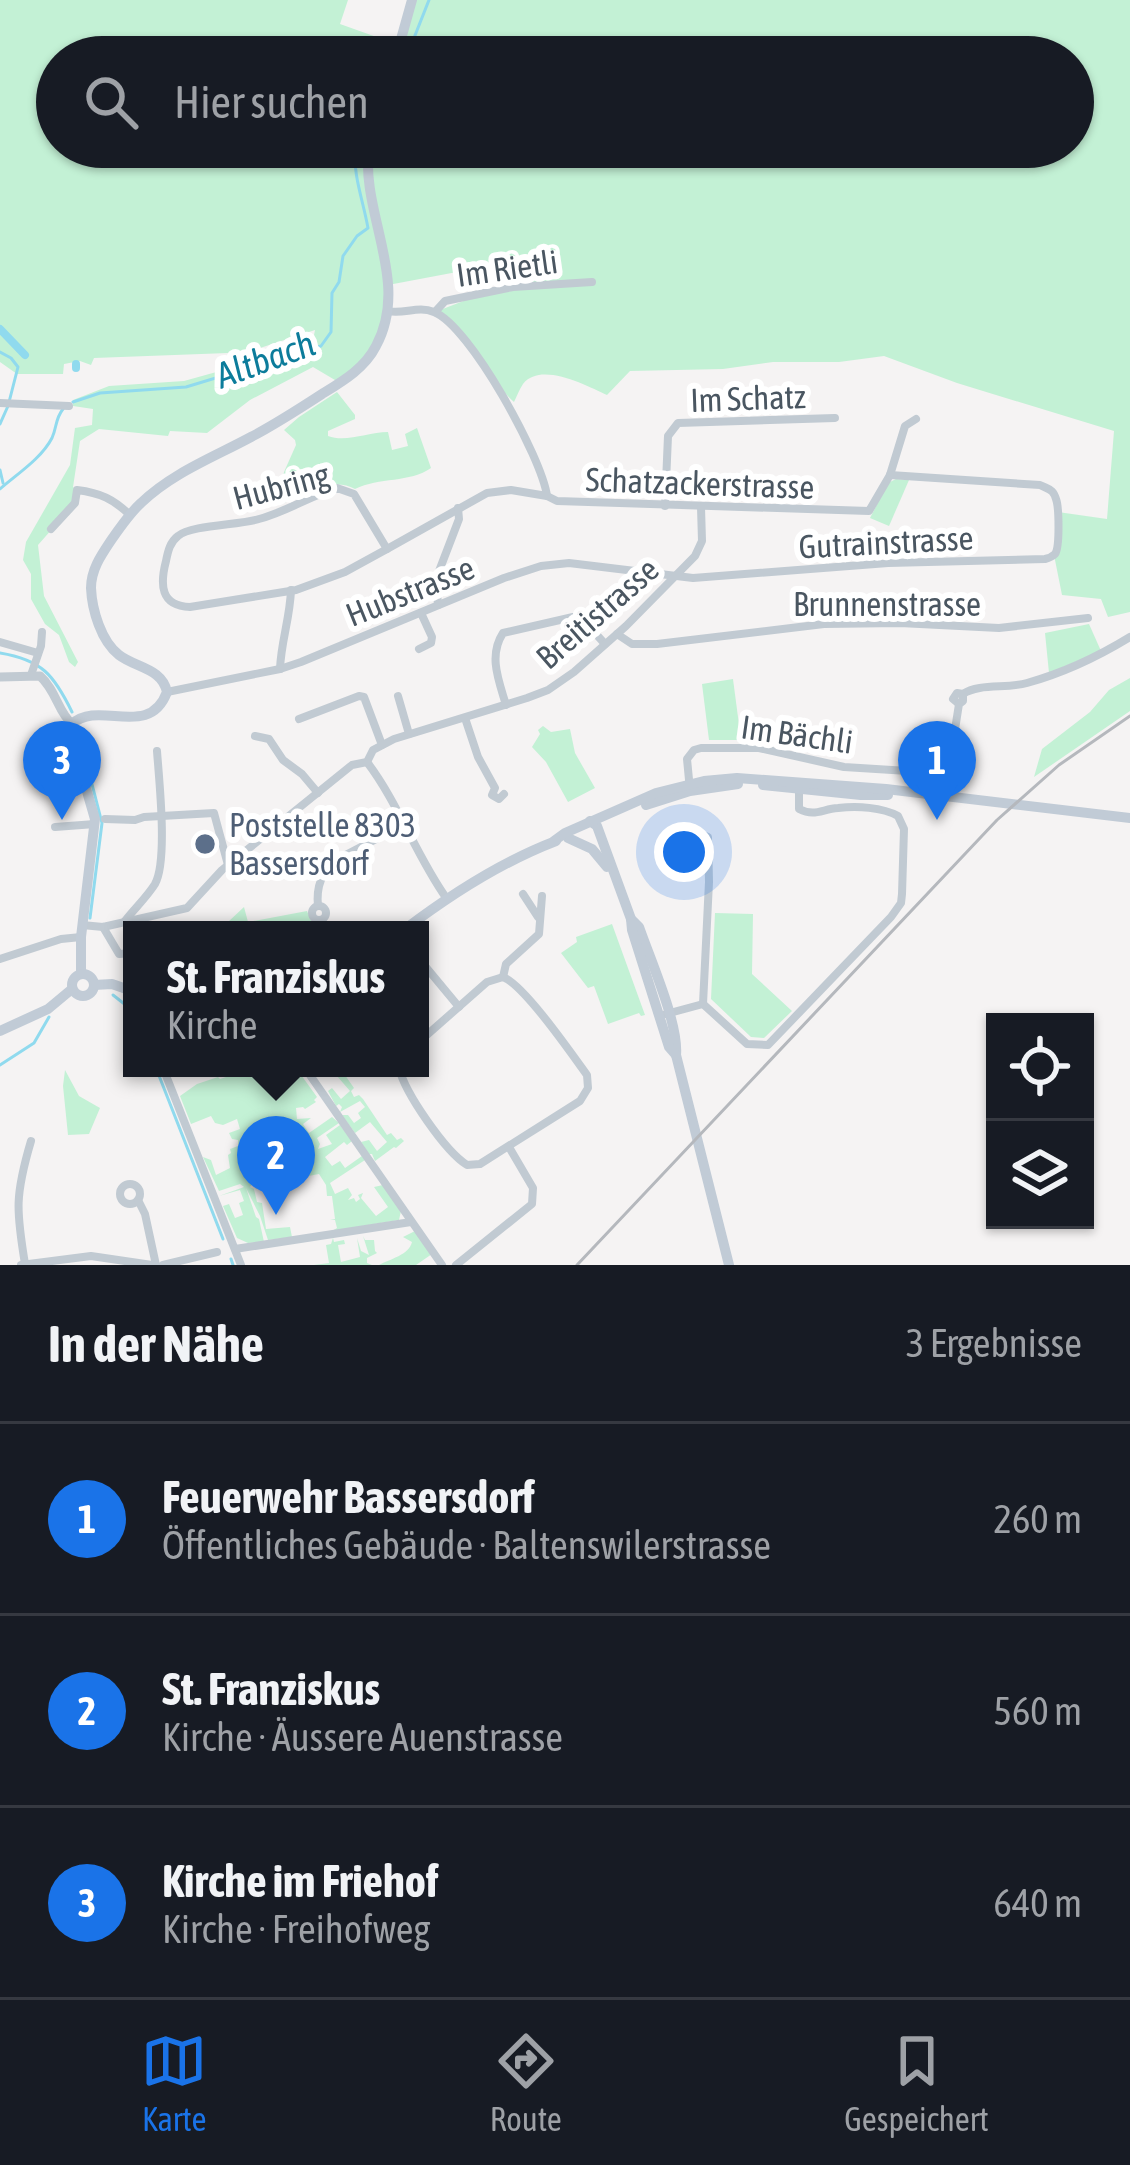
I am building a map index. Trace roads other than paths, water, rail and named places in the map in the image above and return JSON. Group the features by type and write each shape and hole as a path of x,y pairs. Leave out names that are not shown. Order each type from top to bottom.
{"main road":[{"path":"402,36 412,0"},
{"path":"81,974 81,931 100,822 71,736 72,724 86,715 136,717 153,712 167,692 161,678 112,649 104,638 92,601 95,566 130,514 151,494 354,373 377,345 388,310 386,261 370,168"},
{"path":"554,842 565,832 689,788 737,778 1130,818"},
{"path":"416,921 506,864 592,825"},
{"path":"592,825 664,1015 669,1047 676,1055 702,1152 726,1265"},
{"path":"592,825 609,857 612,874"},
{"path":"568,838 600,855"},
{"path":"94,985 88,975 81,974 73,979 72,989 86,995 94,985 123,988"},
{"path":"0,1031 48,1009 72,989"}],"street":[{"name":"Im Rietli","path":"435,312 445,302 513,287 592,282"},
{"path":"388,310 396,314 419,309 435,312"},
{"name":"Schatzackerstrasse","path":"435,312 460,337 506,400 547,496 566,502 869,512 890,475 905,426 916,419"},
{"path":"6,403 69,406"},
{"name":"Im Schatz","path":"665,506 668,436 678,422 835,418"},
{"name":"Gutrainstrasse","path":"675,577 888,563 1046,560 1058,547 1054,493 1040,485 890,475"},
{"name":"Hubring","path":"337,488 354,494 386,549 345,572 291,590 179,606 169,601 160,582 170,545 182,533 263,518 337,488"},
{"path":"51,529 75,503 77,490 112,498 130,514"},
{"path":"386,549 496,490 547,496"},
{"name":"Breitistrasse","path":"125,921 187,908 228,865 352,765 367,762 369,754 382,745 548,690 574,672 695,556 702,530 701,507"},
{"path":"438,605 436,579 459,519 458,508"},
{"name":"Hubstrasse","path":"167,692 280,669 541,566 569,563 675,577"},
{"path":"280,669 291,590"},
{"path":"419,649 431,643 432,637 421,612"},
{"path":"506,705 495,668 497,643 503,633 573,616 605,645"},
{"name":"Brunnenstrasse","path":"617,634 632,644 658,644 824,624 999,628 1088,618"},
{"path":"34,663 42,632"},
{"name":"Im Bächli","path":"689,788 687,759 694,750 706,748 759,748 844,766 935,771 951,755 961,699 970,689 1030,682 1130,637"},
{"path":"0,642 34,663 72,724"},
{"path":"0,676 34,663"},
{"path":"398,696 409,734"},
{"path":"299,719 364,697 382,745"},
{"path":"465,718 495,788"},
{"path":"255,736 269,739 283,760 318,793"},
{"path":"125,921 159,874 162,817 157,751"},
{"path":"367,762 447,899"},
{"path":"703,1004 747,1044 768,1045 901,903 904,830 898,816 884,810 845,808 810,814 799,809 800,785"},
{"path":"55,827 214,813 228,865"},
{"path":"318,906 327,867 403,825"},
{"path":"698,833 708,837 703,1004"},
{"path":"524,893 539,918"},
{"path":"502,977 506,964 539,934 542,896"},
{"path":"0,959 123,922"},
{"path":"103,927 123,954"},
{"path":"429,971 459,1006"},
{"path":"402,1077 433,1127 463,1163 480,1164 584,1098 588,1082 575,1059 518,984 502,977 487,982 429,1033"},
{"path":"664,1015 703,1004"},
{"path":"167,1077 242,1265"},
{"path":"311,1077 442,1265"},
{"path":"31,1142 16,1207 23,1265 91,1256 157,1265 197,1262 218,1252"},
{"path":"456,1265 533,1201 533,1188 509,1147"},
{"path":"138,1200 157,1265"},
{"path":"235,1249 412,1222"}],"waterway":[{"path":"415,36 429,0"},
{"name":"Altbach","path":"73,402 100,393 186,387 321,346 331,332 332,293 343,256 368,228 356,168"},
{"path":"0,329 25,355"},
{"path":"0,352 18,367 0,424"},
{"name":"Altbach","path":"0,489 47,446 63,409"},
{"path":"0,470 3,483"},
{"name":"Altbach","path":"0,653 45,671 72,712"},
{"name":"Altbach","path":"78,730 102,823 90,918"},
{"path":"113,995 123,1003"},
{"name":"Altbach","path":"0,1065 34,1043 49,1017"},
{"path":"160,1077 223,1239"},
{"path":"231,1259 233,1265"}],"railway":[{"path":"577,1265 997,820 1059,765 1130,716"}],"place":[{"name":"Kirche im Friehof","path":"62,820"},
{"name":"Feuerwehr Bassersdorf","path":"937,820"},
{"name":"Poststelle 8303 Bassersdorf","path":"205,844"},
{"name":"St. Franziskus","path":"276,1215"}]}
